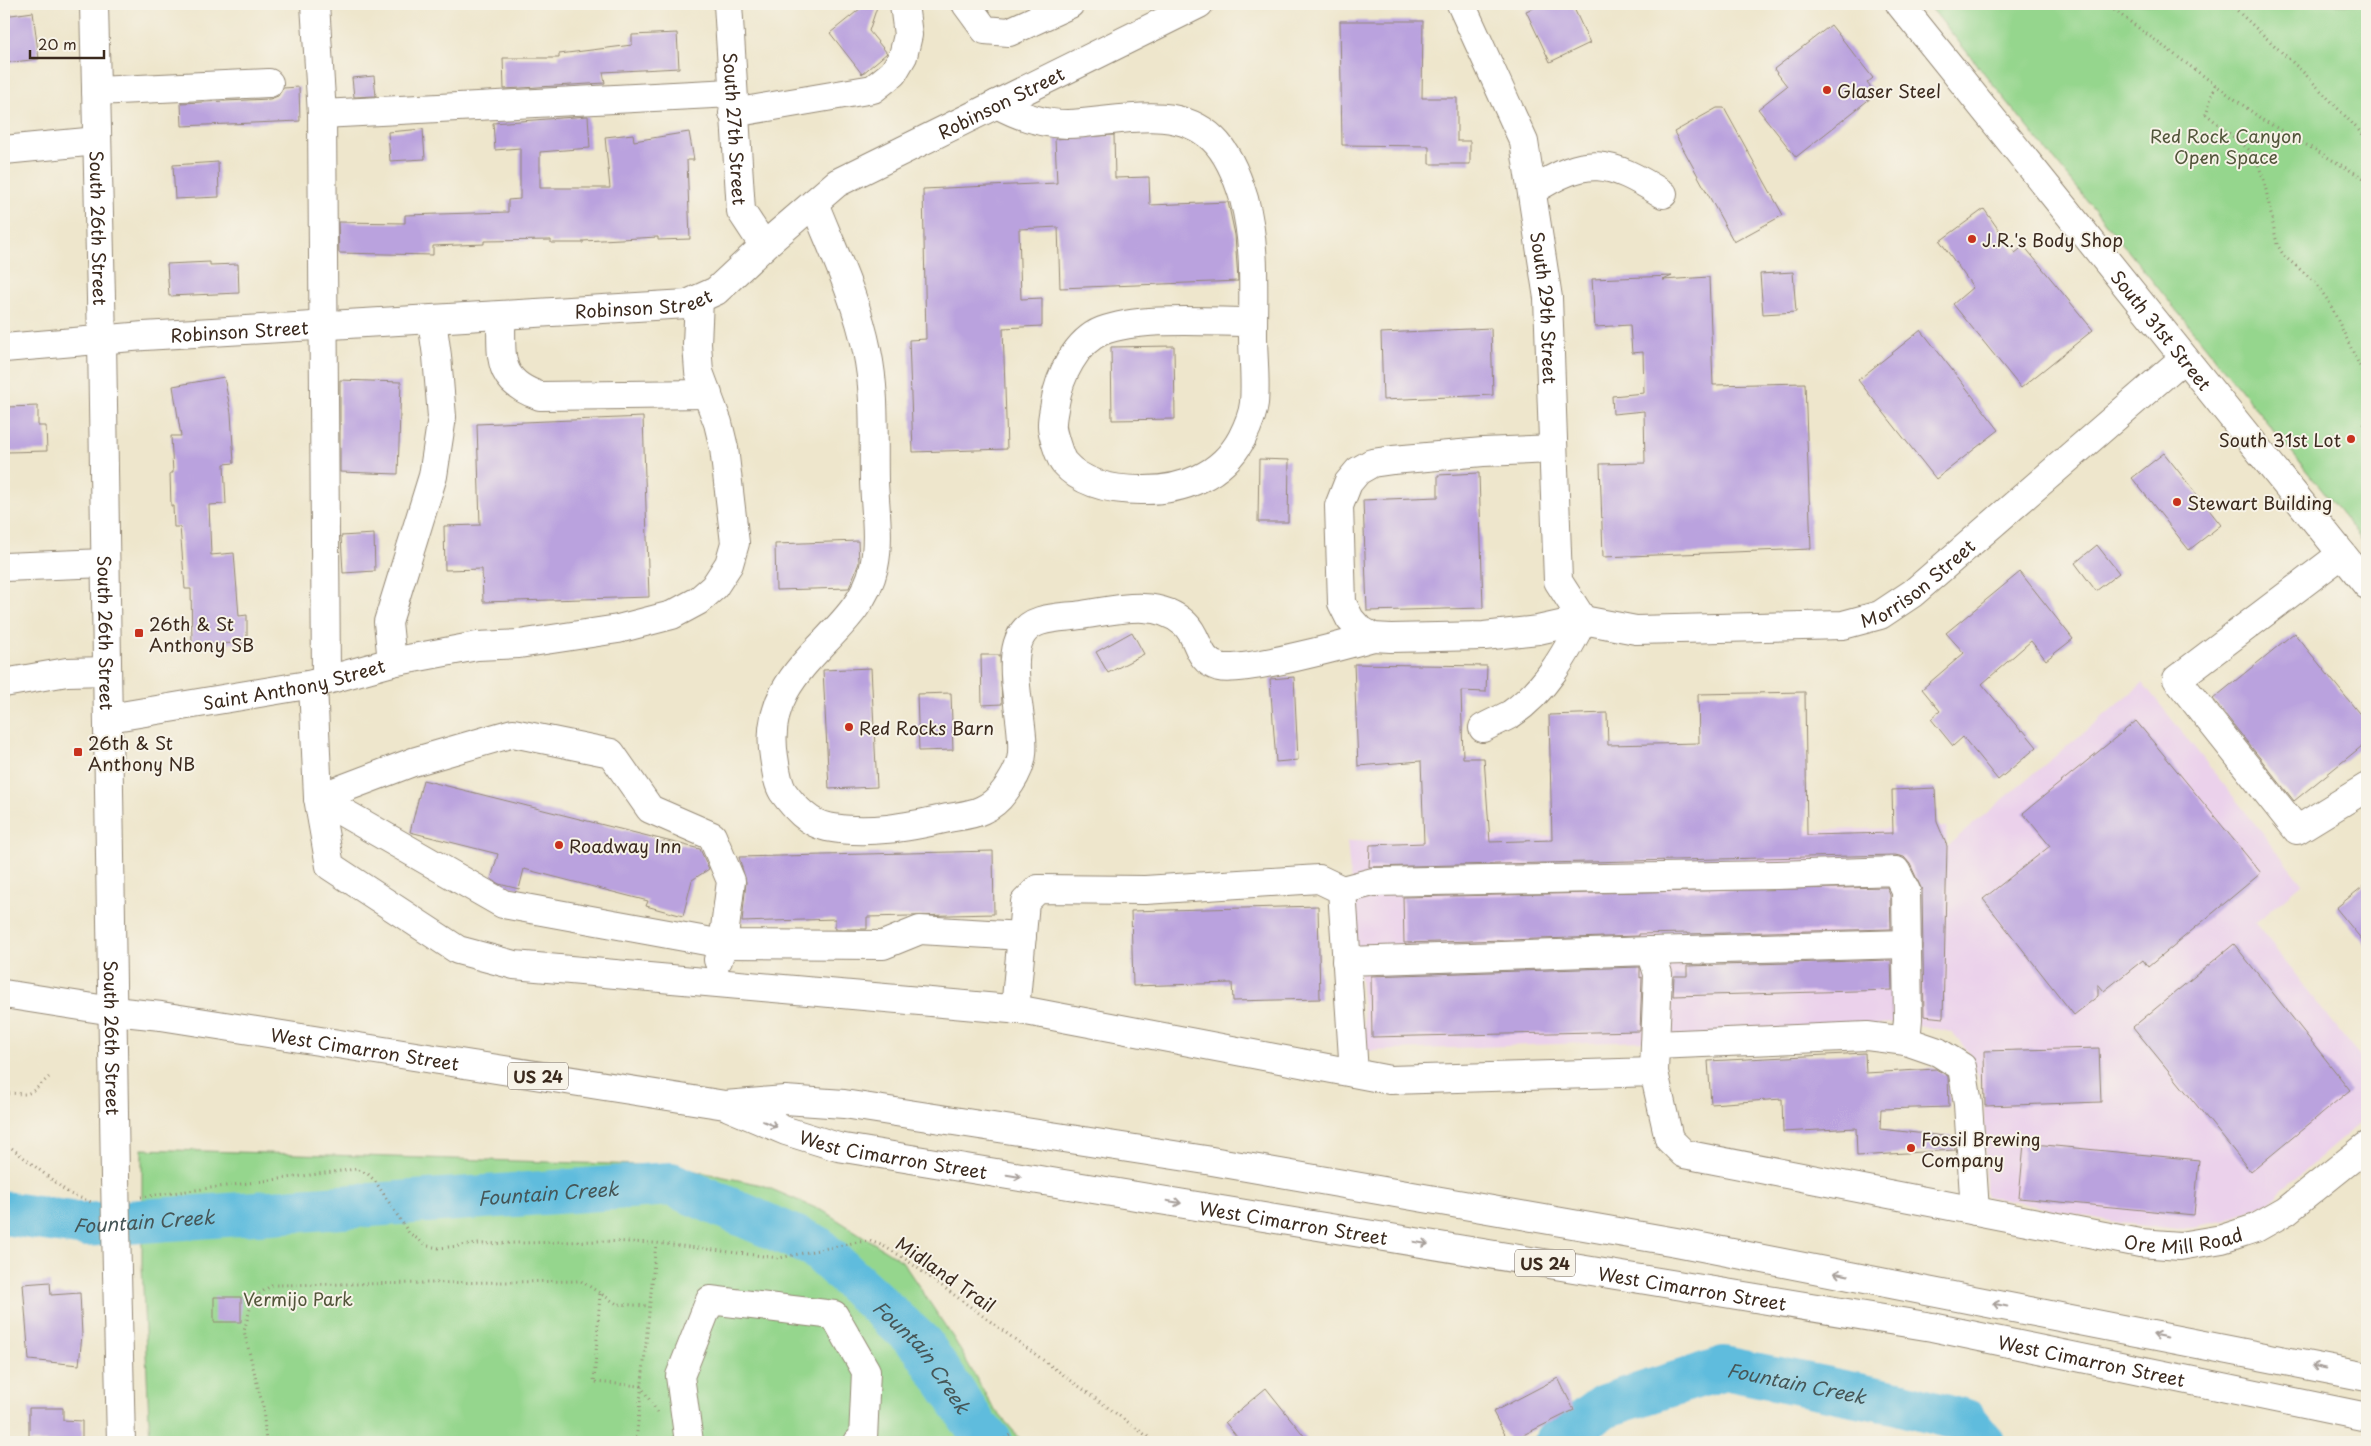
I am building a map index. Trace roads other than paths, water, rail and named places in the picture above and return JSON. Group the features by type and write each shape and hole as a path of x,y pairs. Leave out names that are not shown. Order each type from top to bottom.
{"main road":[{"name":"South 26th Street","path":"94,4 102,340 104,563 109,718 115,1177 122,1442"},
{"path":"315,4 322,114 324,326 318,798 330,866 458,950 514,965 1015,1010 1390,1080 1654,1072"},
{"name":"South 27th Street","path":"728,4 741,211 764,246"},
{"path":"322,114 733,103 873,88 892,73 903,56 908,35 904,4"},
{"path":"966,4 985,30 1009,32 1070,4"},
{"name":"Robinson Street","path":"4,348 102,340 687,304 716,291 764,246 837,183 1199,4"},
{"name":"South 29th Street","path":"1461,4 1524,142 1548,298 1558,581 1583,620"},
{"name":"South 31st Street","path":"1900,4 2367,585"},
{"path":"96,91 269,83"},
{"path":"997,104 1017,115 1044,122 1066,124 1168,117 1194,125 1214,140 1234,170 1245,201 1252,253 1253,322 1254,405 1241,438 1222,466 1194,482 1155,491 1118,490 1088,481 1063,462 1051,427 1056,398 1065,373 1079,348 1099,332 1134,323 1253,322"},
{"path":"4,150 97,141"},
{"path":"1532,191 1556,175 1581,166 1600,166 1630,174 1663,194"},
{"path":"814,203 842,271 868,352 876,544 874,568 864,592 844,620 788,683 775,720 773,746 779,786 795,808 818,825 840,829 882,830 981,811 998,799 1014,779 1022,759 1023,740 1014,657 1019,639 1028,626 1044,620 1134,607 1166,611 1184,622 1195,636 1199,654 1208,662 1222,668 1338,647 1373,637 1484,636 1538,630 1583,620"},
{"name":"Saint Anthony Street","path":"109,718 320,681 392,662 477,646 519,644 627,627 672,615 698,601 714,587 729,564 735,543 724,448 708,394 699,372 697,344 699,299"},
{"path":"501,316 504,370 511,381 526,391 540,396 708,394"},
{"path":"392,662 388,622 433,476 442,417 432,320"},
{"name":"Morrison Street","path":"1583,620 1636,630 1843,625 1880,615 1913,594 2184,358"},
{"path":"1373,637 1360,629 1350,619 1342,603 1339,506 1348,483 1358,471 1372,464 1393,460 1483,452 1553,449"},
{"path":"2342,554 2176,679 2297,830 2367,787"},
{"path":"4,567 104,563"},
{"path":"1483,728 1511,714 1535,694 1563,659 1583,620"},
{"path":"4,683 67,672 107,671"},
{"path":"318,798 413,762 513,733 612,753 650,809 712,836 732,881 723,944 713,983"},
{"path":"318,798 503,904 723,944 883,945 920,930 1022,936"},
{"path":"1015,1010 1025,902 1038,889 1145,890 1319,879 1342,890 1373,882 1896,871 1906,891 1908,1019 1906,1041"},
{"path":"1342,890 1354,1074"},
{"path":"1346,961 1906,944"},
{"name":"Ore Mill Road","path":"1651,952 1658,974 1654,1072 1669,1139 1684,1154 2140,1243 2180,1246 2222,1240 2256,1228 2286,1212 2367,1146"},
{"name":"West Cimarron Street","path":"4,994 113,1011 161,1016 725,1105 785,1100 844,1104 1206,1160 1676,1242 2367,1377"},
{"path":"1655,1045 1867,1036 1906,1041 1938,1052 1962,1067 1968,1104 1975,1211"},
{"name":"West Cimarron Street","path":"725,1105 786,1131 838,1147 1932,1327 2367,1417"},
{"path":"689,1442 680,1376 710,1300 834,1314 866,1371 863,1439 858,1442"}],"waterway":[{"name":"Fountain Creek","path":"4,1213 85,1225 671,1184 815,1246 922,1345 977,1428 991,1442"},
{"name":"Fountain Creek","path":"1556,1442 1604,1406 1724,1368 1898,1403 1966,1421 1983,1442"}],"place":[{"name":"Glaser Steel","path":"1827,90"},
{"name":"J.R.'s Body Shop","path":"1972,239"},
{"name":"South 31st Lot","path":"2351,439"},
{"name":"Stewart Building","path":"2177,502"},
{"name":"26th & St Anthony SB","path":"139,633"},
{"name":"Red Rocks Barn","path":"849,727"},
{"name":"26th & St Anthony NB","path":"78,752"},
{"name":"Roadway Inn","path":"559,845"},
{"name":"Fossil Brewing Company","path":"1911,1148"}],"park label":[{"name":"Red Rock Canyon Open Space","path":"2226,145"},
{"name":"Vermijo Park","path":"298,1298"}]}
